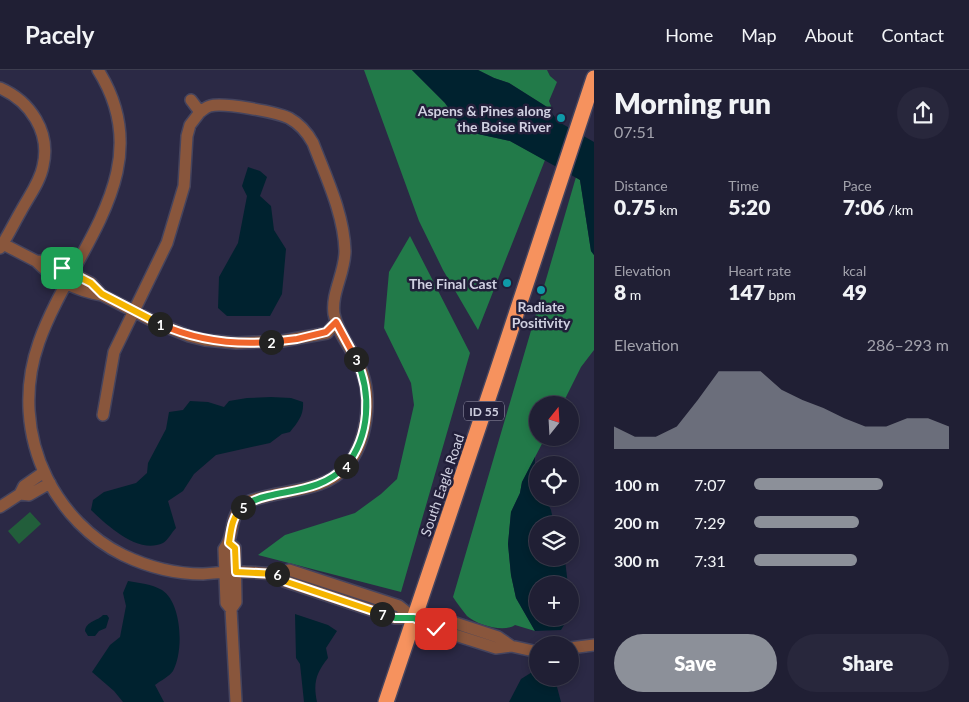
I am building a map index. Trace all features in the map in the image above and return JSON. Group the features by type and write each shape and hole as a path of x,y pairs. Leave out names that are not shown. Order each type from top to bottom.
{"highway":[{"name":"South Eagle Road","path":"386,702 499,368 594,78"}],"street":[{"path":"98,70 110,92 118,119 120,136 119,165 116,179 108,204 72,272 39,343 30,381 31,429 47,478 72,515 96,538 119,553 144,564 197,574 230,572 279,574 290,570 399,606 414,618 440,618 498,637 511,646 529,650"},
{"path":"0,88 20,98 33,113 42,131 45,150 44,165 39,179 1,246 36,261 49,262 72,272 91,283 102,294 134,311 166,327 205,340 236,343 282,341 326,332 336,322"},
{"path":"191,100 200,112"},
{"path":"103,414 114,352 167,243 184,186 187,136 190,125 200,112 210,106 223,104 278,114 298,123 307,132 316,152 339,215 344,235 345,253 343,272 334,301 336,322 362,372 367,397 362,439 346,467 329,481 309,488 283,492 247,503 238,511 232,522 229,543 224,549 236,602 231,609 236,702"},
{"path":"36,261 45,271 67,283 86,292 102,294"},
{"path":"0,507 20,494 24,486 47,478"},
{"path":"579,647 594,646"}],"green space":[{"path":"364,70 412,70 445,103 456,119 478,134 510,141 545,160 478,330 443,270 419,221"},
{"path":"478,70 547,70 550,76 557,82 549,101 553,111 551,112 547,107 509,83"},
{"path":"576,177 580,180 591,251 594,255 594,350 581,367 566,396 529,396 529,446 541,446 536,456 529,456 529,469 511,512 508,544 511,575 516,598 529,621 529,626 532,626 535,631 515,625 498,628 477,622 467,616 453,597"},
{"path":"410,236 470,353 401,592 258,555 285,535 355,513 381,494 397,479 414,405 411,383 384,328 389,272"},
{"path":"30,512 41,524 19,544 8,531"}],"water":[{"path":"412,70 478,70 509,83 547,107 559,122 594,142 594,255 591,251 580,180 510,141 478,134 456,119 445,103"},
{"path":"248,167 260,171 267,177 260,196 271,206 274,230 286,249 282,294 270,316 227,316 218,308 219,277 238,243 247,196 242,186"},
{"path":"271,397 291,398 303,402 301,415 296,425 290,432 282,434 270,443 216,455 194,474 183,491 168,501 176,528 163,543 153,546 133,542 114,530 91,510 93,500 104,492 136,483 147,473 148,463 166,429 169,412 183,410 190,401 208,402 224,407 229,401"},
{"path":"529,469 529,506 549,506 552,516 529,516 529,566 566,566 567,576 529,576 529,621 516,598 511,575 508,544 511,512 520,493 522,482"},
{"path":"128,581 150,585 162,590 169,596 174,605 180,640 177,662 172,673 155,685 164,702 123,702 114,691 92,672 110,645 120,637 126,606 123,593"},
{"path":"295,614 328,625 337,631 326,648 328,658 316,678 317,702 304,702 300,664 296,658"},
{"path":"103,615 107,615 109,618 106,628 99,631 95,636 88,636 85,631 88,625"},
{"path":"532,626 563,626 561,630 535,631"},
{"path":"529,674 529,686 557,686 561,702 509,702 521,679"}],"place":[{"name":"Aspens & Pines along the Boise River","path":"561,118"},
{"name":"The Final Cast","path":"507,283"},
{"name":"Radiate Positivity","path":"541,290"}],"route":[{"path":"62,268 91,283 102,294 158,324 205,340 236,343 282,341 326,332 336,322 356,359 366,385 367,397 362,439 353,458 346,467 329,481 309,488 283,492 258,499 247,503 238,511 232,522 229,543 235,548 236,572 279,574 284,581 395,618 414,618 436,629"}]}
